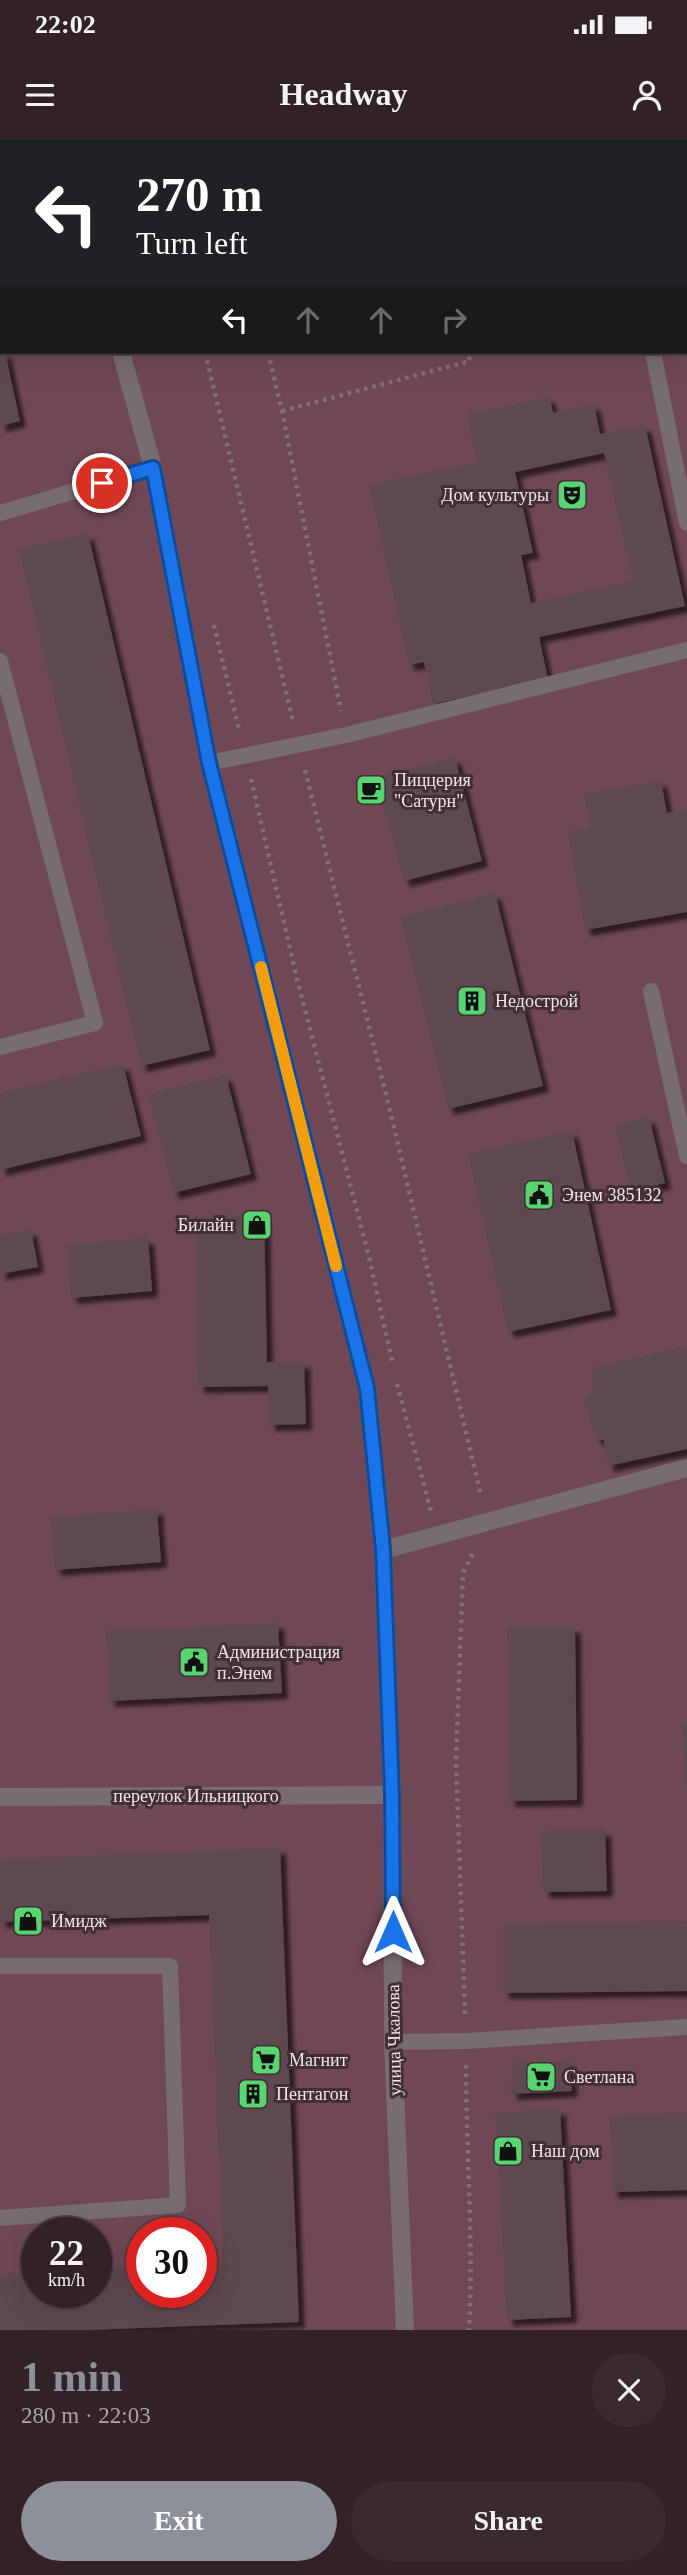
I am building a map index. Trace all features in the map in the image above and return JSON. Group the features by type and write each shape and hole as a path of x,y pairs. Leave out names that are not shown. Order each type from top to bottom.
{"street":[{"name":"улица Чкалова","path":"122,354 153,468 209,763 367,1388 383,1549 392,1795 393,2042 405,2330"},
{"path":"383,1549 687,1468"},
{"name":"переулок Ильницкого","path":"0,1797 392,1795"}],"lane":[{"path":"653,354 687,523"},
{"path":"0,513 153,468"},
{"path":"209,763 346,735 687,650"},
{"path":"0,661 95,1023 0,1046"},
{"path":"651,991 687,1156"},
{"path":"0,1966 170,1966 178,2205 0,2218"},
{"path":"393,2042 687,2027"}],"path":[{"path":"205,354 488,1523 463,1573 456,1761 466,2040 469,2330"},
{"path":"268,354 346,735"},
{"path":"282,411 470,361 468,354"},
{"path":"213,621 296,975 369,1257 394,1370"},
{"path":"397,1383 438,1536 463,1573"}],"shaded area":[{"path":"0,354 687,354 687,2330 0,2330"}],"building":[{"path":"0,354 5,354 20,421 0,426"},
{"path":"549,397 553,413 594,404 600,434 645,425 685,606 539,637 548,679 433,704 424,662 409,665 369,485 477,462 467,415","holes":["604,453 633,581 531,603 521,555 533,553 515,472"]},
{"path":"88,534 210,1050 141,1066 19,549"},
{"path":"455,757 482,861 404,881 376,778"},
{"path":"661,781 667,813 687,809 687,912 585,930 568,832 590,829 584,794"},
{"name":"Недострой","path":"495,893 543,1086 448,1109 400,917"},
{"path":"123,1064 141,1136 0,1170 0,1093"},
{"path":"226,1075 251,1174 173,1193 148,1094"},
{"path":"649,1117 665,1183 631,1191 615,1125"},
{"path":"572,1131 611,1310 508,1332 468,1154"},
{"path":"264,1215 267,1362 304,1362 306,1424 269,1425 268,1386 198,1387 195,1216"},
{"path":"31,1230 38,1267 0,1274 0,1235"},
{"path":"148,1238 152,1291 71,1298 67,1245"},
{"path":"687,1346 687,1449 608,1466 604,1440 596,1439 584,1400 592,1392 592,1368"},
{"path":"157,1509 161,1562 55,1570 50,1517"},
{"name":"Администрация п.Энем","path":"278,1623 282,1693 109,1701 106,1631"},
{"path":"507,1627 575,1627 577,1800 509,1801"},
{"path":"687,1724 687,1783 685,1783 682,1725"},
{"path":"605,1830 607,1891 543,1892 541,1831"},
{"name":"Пентагон","path":"280,1848 299,2322 86,2330 0,2330 0,2274 21,2273 21,2308 112,2308 112,2269 126,2269 126,2308 217,2308 217,2265 223,2265 209,1915 0,1922 0,1859"},
{"path":"687,1921 687,1991 503,1993 503,1923"},
{"name":"Светлана","path":"569,2061 572,2091 511,2094 512,2063"},
{"path":"560,2109 571,2317 507,2320 495,2113"},
{"path":"687,2113 687,2190 612,2192 610,2115"}],"slow traffic":[{"path":"261,967 336,1266"}],"place":[{"name":"Дом культуры","path":"572,495"},
{"name":"Пиццерия \"Сатурн\"","path":"371,790"},
{"name":"Недострой","path":"472,1001"},
{"name":"Энем 385132","path":"539,1195"},
{"name":"Билайн","path":"257,1225"},
{"name":"Администрация п.Энем","path":"194,1662"},
{"name":"Имидж","path":"28,1921"},
{"name":"Магнит","path":"266,2060"},
{"name":"Светлана","path":"541,2077"},
{"name":"Пентагон","path":"253,2094"},
{"name":"Наш дом","path":"508,2151"}],"route":[{"path":"102,483 153,468 209,763 367,1388 383,1549 392,1795 393,1932"}]}
